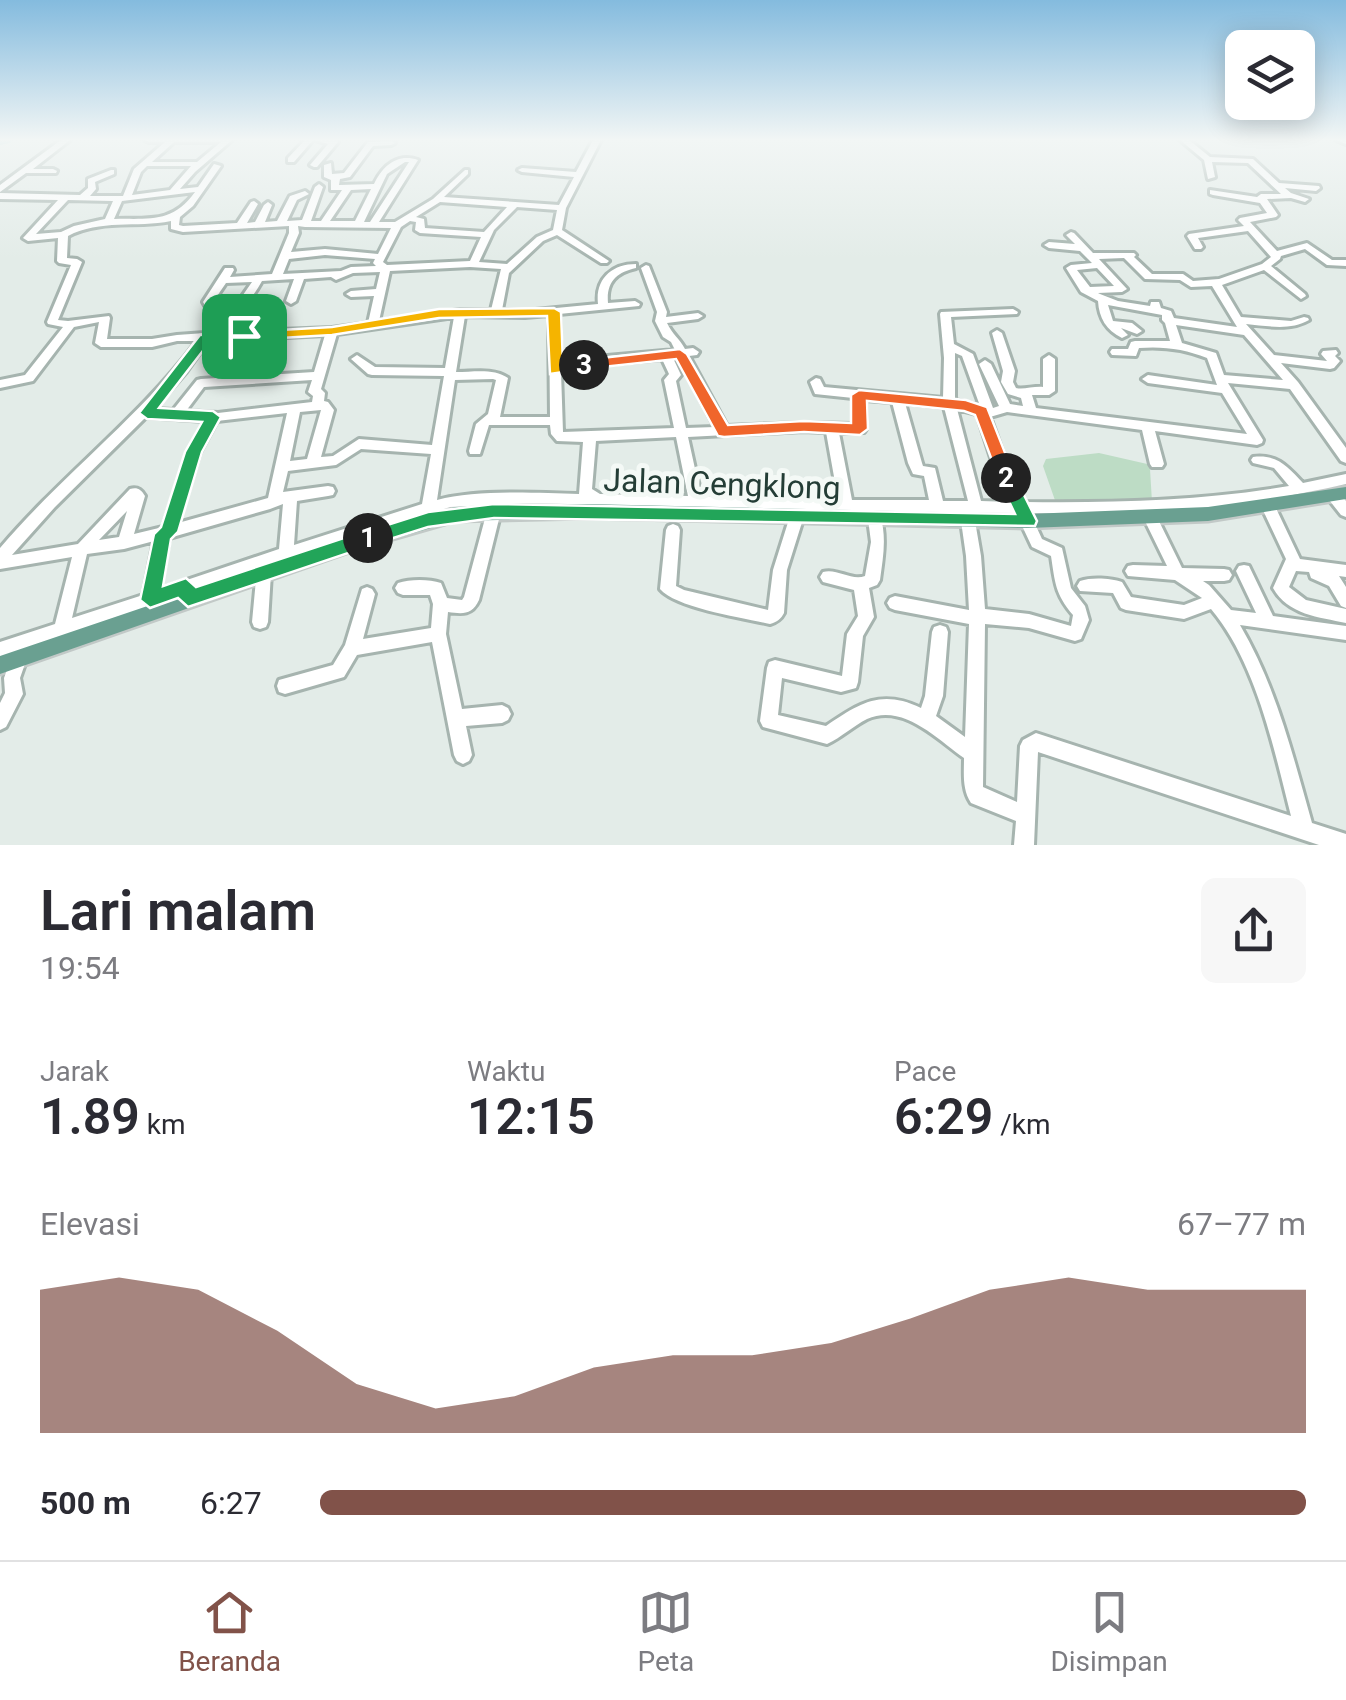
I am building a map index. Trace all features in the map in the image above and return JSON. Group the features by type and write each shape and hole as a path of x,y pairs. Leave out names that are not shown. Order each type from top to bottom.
{"main road":[{"name":"Jalan Cengklong","path":"7,655 229,578 263,573 286,558 428,513 689,507 797,516 847,511 875,519 972,514 1150,517 1306,493 1340,494"}],"street":[{"path":"83,197 92,189 94,179"},
{"path":"109,220 133,179"},
{"path":"174,191 184,179"},
{"path":"66,198 28,238 63,235 78,226 109,220 176,217 195,199 206,179"},
{"path":"342,179 334,188 377,186"},
{"path":"359,223 378,179"},
{"path":"374,223 402,179"},
{"path":"176,217 175,228 293,223 398,225 436,200 457,179"},
{"path":"557,231 562,208 576,179"},
{"path":"1269,179 1288,196"},
{"path":"1276,186 1316,188"},
{"path":"293,223 319,187"},
{"path":"0,192 123,198 200,188"},
{"path":"322,224 347,188"},
{"path":"1213,192 1262,200 1288,196 1305,200"},
{"path":"276,278 294,233 292,199 305,194"},
{"path":"436,200 562,208"},
{"path":"1262,200 1273,214 1242,219 1261,244 1276,254 1308,246 1330,263 1346,264"},
{"path":"240,225 254,204"},
{"path":"259,224 268,205"},
{"path":"473,264 486,235 514,205"},
{"path":"411,218 421,220 420,230 486,235"},
{"path":"373,325 383,263 398,225"},
{"path":"1198,247 1192,236 1250,228"},
{"path":"557,231 604,261"},
{"path":"496,314 503,273 538,240 557,231"},
{"path":"63,235 62,260 77,263 52,322 70,324 105,318 104,344 332,331 460,313 554,312 636,304"},
{"path":"1071,235 1128,298 1154,302 1156,310"},
{"path":"1049,245 1128,255 1149,277 1183,277 1191,284 1218,282 1265,266 1276,259 1276,254"},
{"path":"284,256 325,252 383,263 510,267"},
{"path":"0,561 40,513 147,413 218,324 208,302 226,275 258,280 338,275 383,263"},
{"path":"1101,265 1070,268 1085,290 1102,302 1165,312 1177,346"},
{"path":"1265,266 1301,296"},
{"path":"604,308 604,284 620,268 640,267 662,312 660,321 724,432"},
{"path":"291,301 300,277"},
{"path":"216,318 232,315 246,302 258,280"},
{"path":"1218,282 1237,320 1294,385 1346,458"},
{"path":"1085,290 1122,288"},
{"path":"351,294 381,292"},
{"path":"1102,302 1110,324 1122,335"},
{"path":"554,312 556,421 560,437 861,428 859,395"},
{"path":"1013,312 946,312 949,404 972,514 980,618 974,790 978,796 1024,815"},
{"path":"460,313 428,513 485,499 689,507 684,433 670,389 680,354"},
{"path":"660,321 698,316"},
{"path":"244,336 255,318"},
{"path":"1167,320 1248,332"},
{"path":"1237,320 1292,324 1304,320"},
{"path":"0,384 29,378 70,324"},
{"path":"1110,324 1128,324 1137,332"},
{"path":"318,405 318,394 314,392 332,331"},
{"path":"997,334 1010,374 1006,378 1009,386 1025,395 1031,411"},
{"path":"816,382 819,391 949,404 984,412 1006,408 1257,440 1223,384 1212,356 1177,346 1140,344 1135,345 1132,353 1116,352"},
{"path":"895,603 980,618 1029,621 1072,634 1078,630 1081,613 1064,589 1058,556 1054,549 1036,543 1000,464 966,354 949,346"},
{"path":"1270,358 1330,365 1334,361 1328,354 1332,353"},
{"path":"555,370 596,361 680,354"},
{"path":"1025,395 1032,390 1049,391 1049,358"},
{"path":"357,359 372,372 502,378 494,416 482,424 475,451"},
{"path":"985,364 1006,408"},
{"path":"176,416 203,383 319,376"},
{"path":"1148,379 1294,385"},
{"path":"897,398 915,463 918,470 930,472 937,507"},
{"path":"147,413 213,417 324,404 328,410 312,464"},
{"path":"229,578 286,558 281,467 294,409"},
{"path":"0,721 14,694 7,655 62,629 145,606 194,452 213,417"},
{"path":"488,421 556,421"},
{"path":"832,428 847,511"},
{"path":"1148,428 1156,464"},
{"path":"590,437 585,493 610,501"},
{"path":"281,467 342,458 352,446 363,444 439,450"},
{"path":"1258,460 1275,462 1306,493"},
{"path":"1250,503 1306,493 1346,480"},
{"path":"0,561 124,542 283,498 328,491"},
{"path":"62,629 80,550 135,493 138,496 124,542"},
{"path":"1340,494 1346,510"},
{"path":"1250,503 1283,534 1293,564 1281,588 1286,597 1293,603 1346,616"},
{"path":"717,509 847,511 937,507 972,514"},
{"path":"1025,515 1203,507"},
{"path":"441,604 465,608 472,600 494,511"},
{"path":"673,530 668,589 681,596 770,616 776,613 780,570 797,516"},
{"path":"1150,517 1178,574 1213,601 1246,648 1304,830"},
{"path":"828,577 861,584 872,580 876,570 875,519"},
{"path":"1293,564 1346,571"},
{"path":"1311,567 1334,581 1346,600"},
{"path":"1133,570 1224,575"},
{"path":"1244,571 1268,622"},
{"path":"260,622 263,573"},
{"path":"861,584 866,616 855,634 850,682 822,680 774,668 769,720 826,734 880,705 926,719 974,754"},
{"path":"1085,586 1117,587 1129,604 1178,612 1213,601"},
{"path":"404,588 436,588 441,604 438,634 463,756"},
{"path":"285,686 338,671 352,648 367,594"},
{"path":"1225,616 1346,633"},
{"path":"926,719 934,696 940,632"},
{"path":"352,648 438,634"},
{"path":"454,719 502,714"},
{"path":"1024,845 1029,746 1036,742 1346,844"}],"green space":[{"path":"1099,453 1156,466 1150,469 1152,502 1057,506 1043,466 1046,459"}],"waterway":[{"path":"434,510 478,505"},
{"path":"998,513 1053,513"}],"route":[{"path":"554,312 555,370 596,361 680,354 724,432 804,426 860,429 859,395 966,406 982,411 1000,464 1028,521 587,511 454,514 428,519 188,598 186,587 150,600 163,534 168,532 194,452 213,417 147,413 181,374 205,338 244,336 332,331 439,314 554,312"}]}
